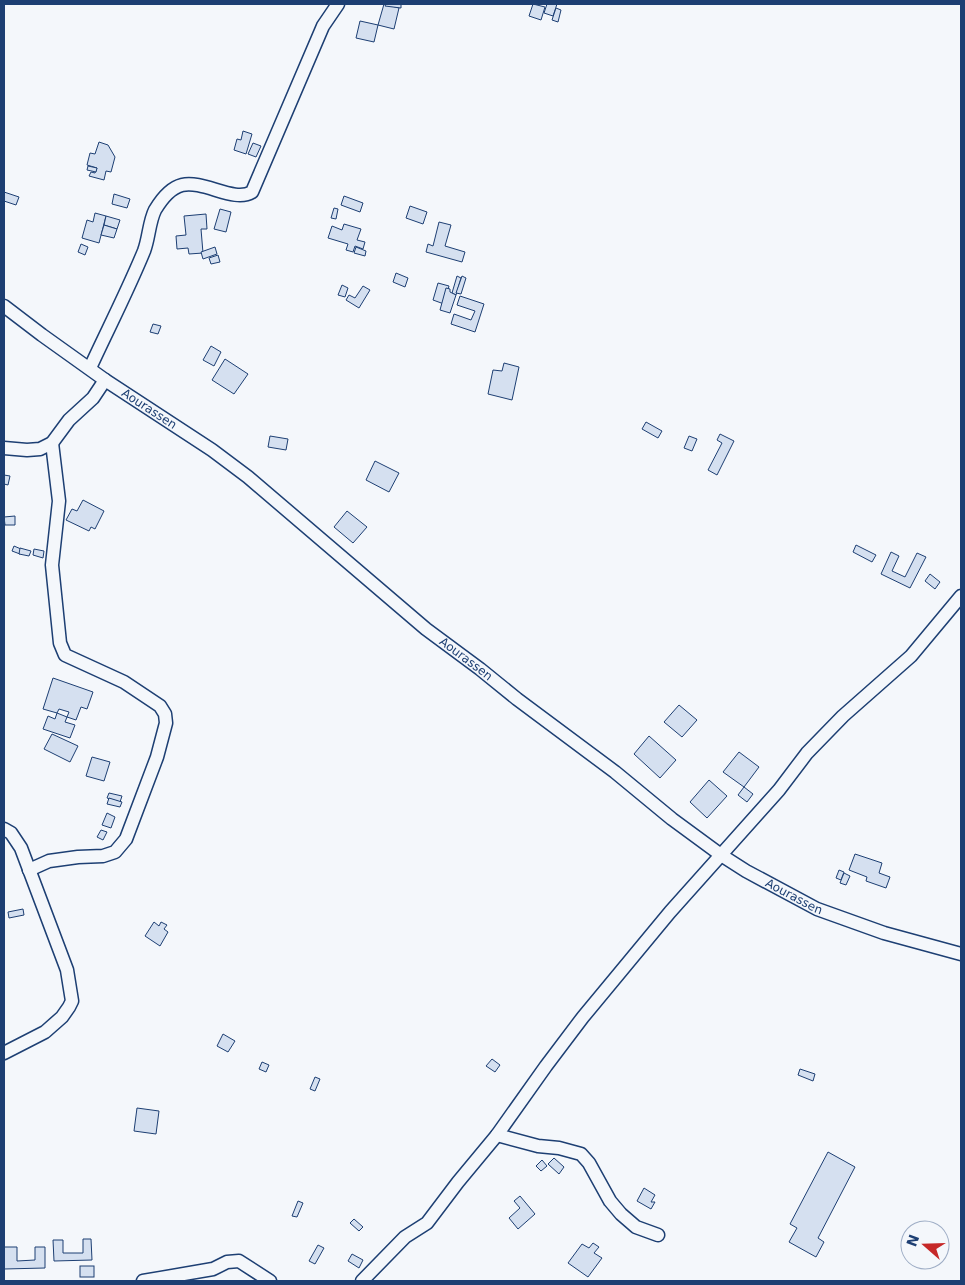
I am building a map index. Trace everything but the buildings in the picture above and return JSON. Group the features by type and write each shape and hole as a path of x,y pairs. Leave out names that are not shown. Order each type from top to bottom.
{"street":[{"path":"90,368 144,249 155,212 168,192 182,185 194,184 232,194 242,195 252,192 323,26 338,4"},
{"name":"Aourassen","path":"4,306 105,380 212,450 248,477 426,629 721,855 746,871 817,909 884,933 961,954"},
{"path":"4,448 40,449 52,443 69,420 93,398 105,380"},
{"path":"29,870 49,860 78,856 103,856 115,852 126,838 157,757 166,723 165,714 160,706 124,682 65,655 60,644 52,565 58,501 52,443"},
{"path":"362,1281 405,1237 427,1223 497,1135 583,1018 670,912 779,790 808,753 843,716 911,656 961,596"},
{"path":"4,829 11,833 21,848 67,970 72,1000 62,1017 46,1032 4,1054"},
{"path":"497,1135 538,1146 559,1148 581,1154 589,1163 610,1202 621,1214 636,1228 658,1235"},
{"path":"143,1281 213,1268 226,1262 239,1261 270,1281"}]}
